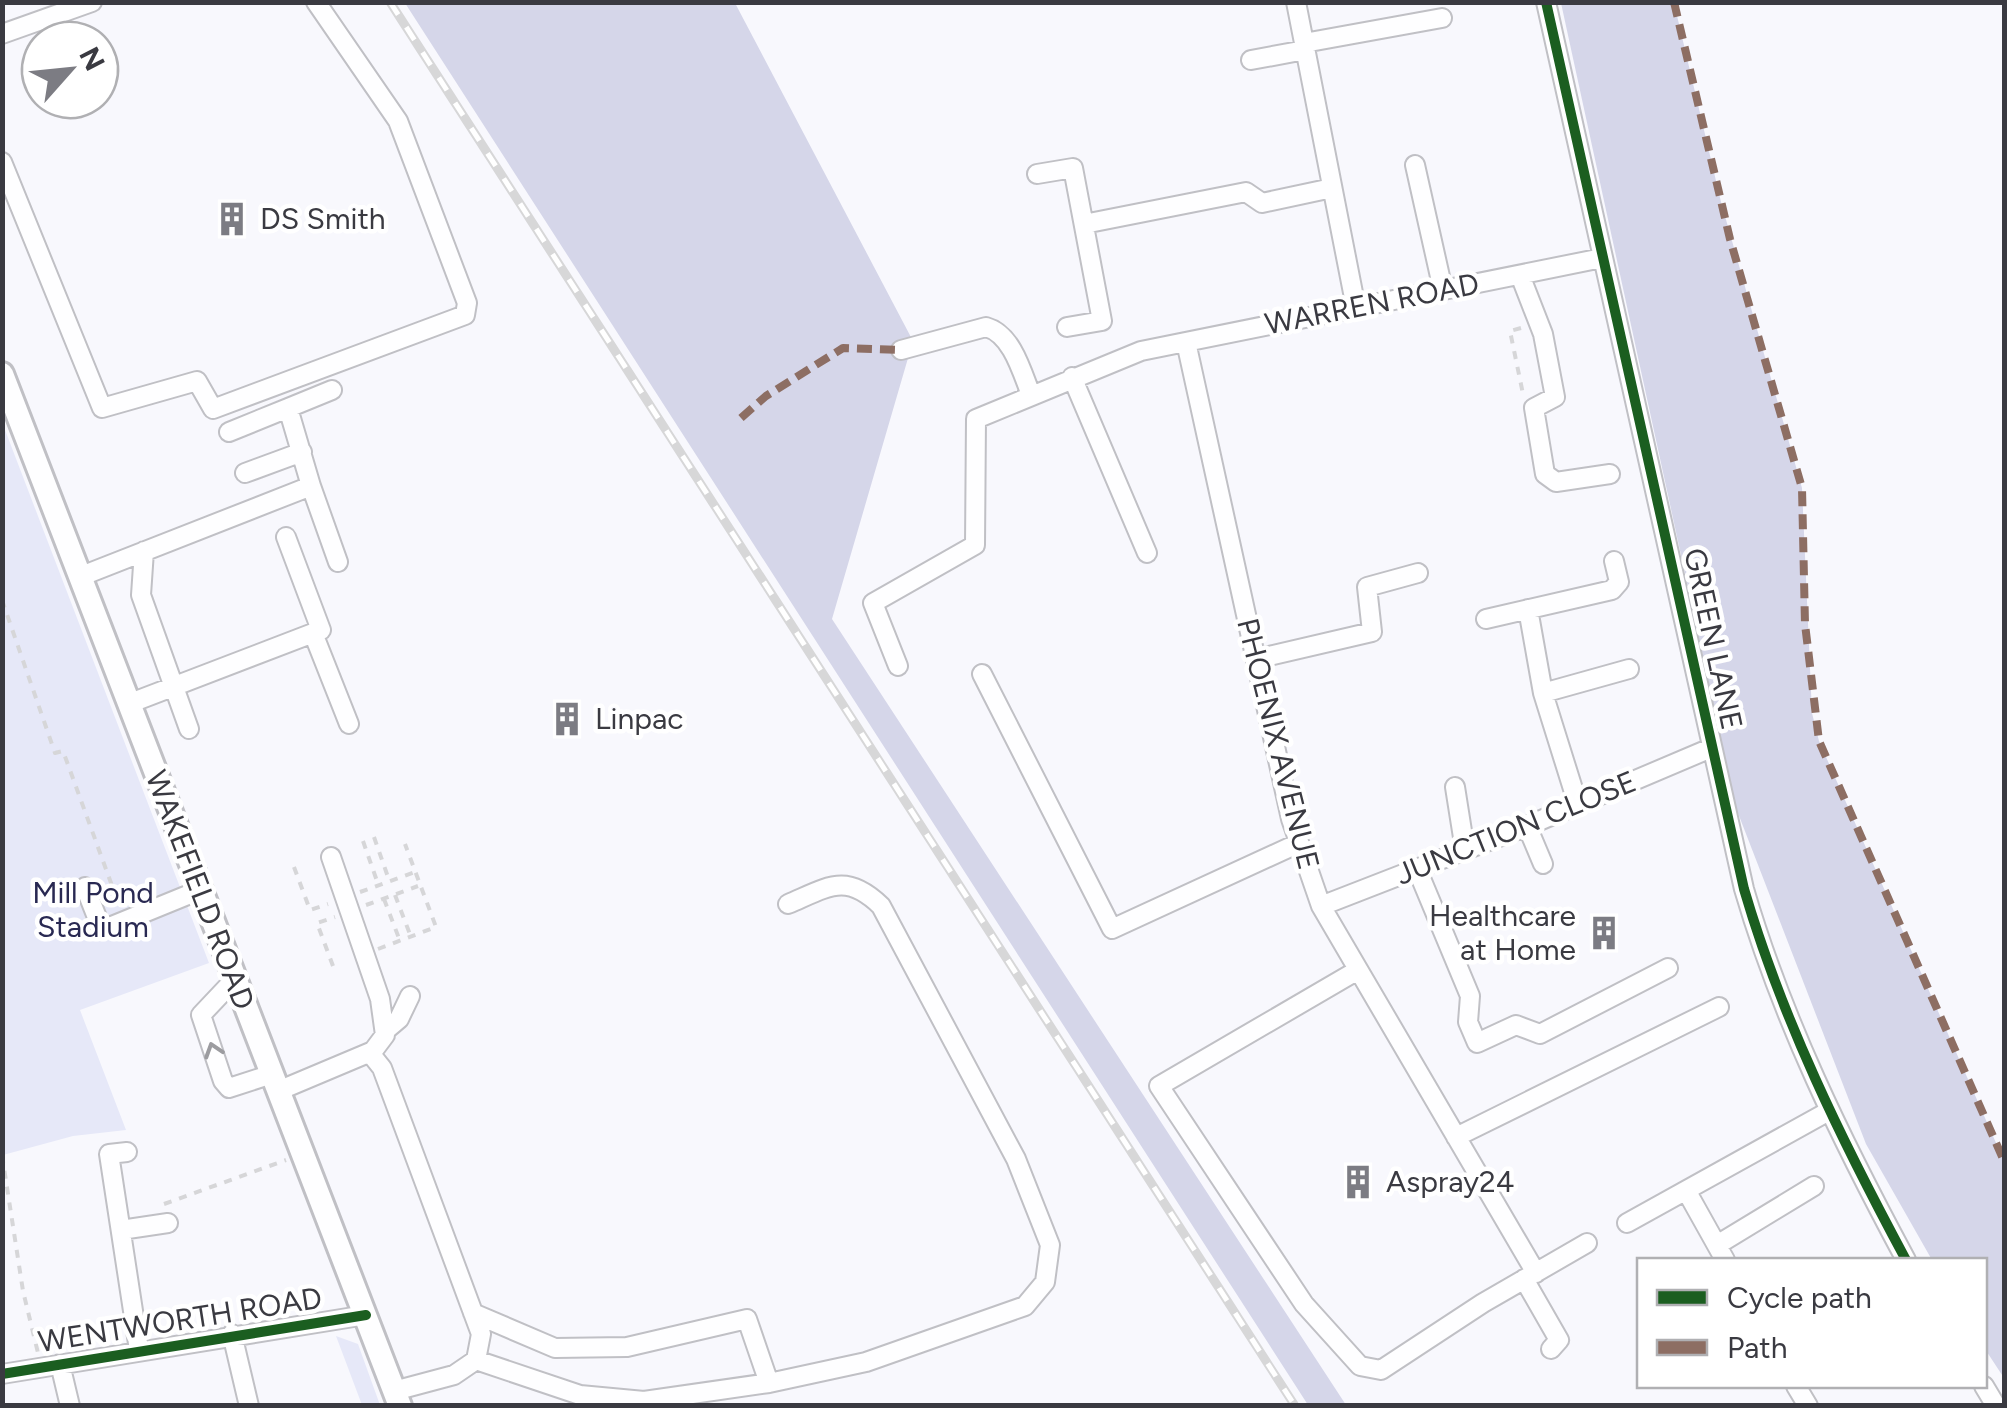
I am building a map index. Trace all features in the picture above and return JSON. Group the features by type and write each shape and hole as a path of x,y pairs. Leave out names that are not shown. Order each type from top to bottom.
{"main road":[{"name":"WAKEFIELD ROAD","path":"2,374 397,1398"}],"street":[{"path":"2,34 92,2"},
{"path":"2,162 102,408 196,382 212,409 465,315 467,304 398,121 316,2"},
{"path":"1296,2 1356,308"},
{"name":"GREEN LANE","path":"1546,2 1711,748 1760,946 1829,1111 1905,1258"},
{"path":"1251,60 1442,18"},
{"path":"1415,165 1444,290"},
{"path":"1036,174 1073,168 1102,321 1067,327"},
{"path":"1084,224 1246,192 1262,203 1332,188"},
{"name":"WARREN ROAD","path":"898,666 873,603 976,544 976,419 1141,351 1602,258"},
{"path":"1520,274 1536,325 1544,334 1555,397 1534,408 1546,474 1556,482 1610,474"},
{"path":"901,350 986,327 994,329 1018,363 1031,395"},
{"name":"PHOENIX AVENUE","path":"1186,342 1299,843 1320,906 1456,1138 1530,1276 1558,1340 1551,1350"},
{"path":"1072,377 1148,553"},
{"path":"228,432 332,390"},
{"path":"288,408 338,562"},
{"path":"244,473 302,452"},
{"path":"79,576 311,486"},
{"path":"128,704 322,630 286,537"},
{"path":"144,551 141,596 189,729"},
{"path":"1486,619 1612,590 1620,582 1614,561"},
{"path":"1256,659 1372,632 1367,588 1418,573"},
{"path":"1528,609 1543,693 1578,806"},
{"path":"313,634 349,724"},
{"path":"1543,693 1629,669"},
{"path":"982,674 1112,930 1299,843"},
{"name":"JUNCTION CLOSE","path":"1320,906 1578,806 1711,748"},
{"path":"1456,787 1466,850"},
{"path":"1528,826 1543,864"},
{"path":"332,857 366,954 386,1030"},
{"path":"1416,869 1470,996 1468,1022 1478,1044 1516,1025 1540,1034 1668,968"},
{"path":"476,1360 580,1395 644,1401 866,1362 1025,1306 1045,1282 1050,1244 1016,1159 881,906 862,888 836,884 788,904"},
{"path":"85,887 102,930 200,890"},
{"path":"1358,970 1159,1086 1304,1304 1360,1366 1381,1370 1483,1303 1587,1243"},
{"path":"235,979 201,1015 229,1088 275,1082 370,1053 386,1030 400,1019 410,996"},
{"path":"1456,1138 1719,1006"},
{"path":"370,1053 382,1068 481,1334 476,1360 454,1374 397,1398"},
{"path":"1627,1223 1829,1111"},
{"name":"WENTWORTH ROAD","path":"127,1152 108,1154 140,1350"},
{"path":"1687,1192 1721,1253 1814,1186"},
{"path":"120,1230 164,1224"},
{"path":"473,1313 555,1348 628,1347 748,1319 769,1382"},
{"name":"WENTWORTH ROAD","path":"2,1374 232,1334 366,1316"},
{"path":"232,1334 249,1406"},
{"path":"51,1366 70,1406"}],"path":[{"path":"1526,407 1510,331 1536,325"},
{"path":"2,600 55,753 63,750 115,894"},
{"path":"374,837 390,881"},
{"path":"363,841 378,886"},
{"path":"366,954 436,928 405,844"},
{"path":"333,966 317,923 420,886"},
{"path":"395,895 411,937"},
{"path":"384,899 400,941"},
{"path":"164,1224 157,1206 303,1154"},
{"path":"2,1155 23,1291 51,1366"}],"green space":[{"name":"Mill Pond Stadium","path":"2,422 209,963 80,1010 126,1130 73,1136 3,1155"},
{"path":"336,1336 358,1344 380,1405 362,1405"}],"shaded area":[{"path":"405,3 735,3 913,341 832,619 1346,1405 1308,1405"},
{"path":"1561,3 1674,3 1721,202 1802,488 1812,713 1819,741 2004,1161 2004,1378 1987,1352 1987,1258 1931,1258 1866,1144 1736,808"}],"railway":[{"path":"390,2 1295,1406"}],"marked path":[{"path":"1674,2 1730,239 1802,488 1805,624 1819,741 2004,1161"},
{"path":"741,418 766,396 843,348 901,350"}],"cycle path":[{"path":"1546,2 1744,889 1776,985 1815,1079 1905,1258"},
{"path":"2,1374 366,1315"}],"place":[{"name":"DS Smith","path":"232,219"},
{"name":"Linpac","path":"567,719"},
{"name":"Healthcare at Home","path":"1604,933"},
{"name":"Aspray24","path":"1358,1182"}]}
